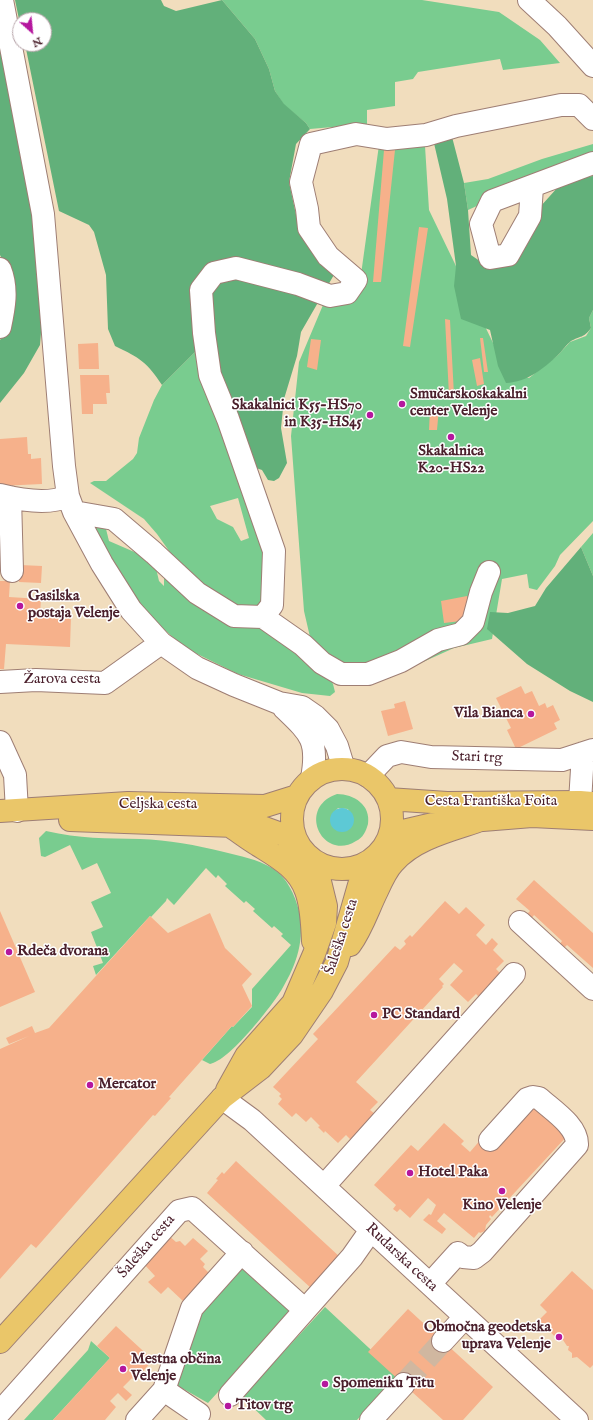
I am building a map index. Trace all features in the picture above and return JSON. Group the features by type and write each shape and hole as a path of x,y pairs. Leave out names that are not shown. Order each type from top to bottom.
{"main road":[{"path":"344,769 357,771 368,776 376,782 388,799 392,810 390,834 384,847 374,858 361,866 345,869 330,868 309,856 297,841 292,825 293,807 297,796 312,778 328,771 344,769"},
{"name":"Celjska cesta","path":"9,811 128,803 265,806 297,796"},
{"name":"Cesta Františka Foita","path":"388,799 447,803 586,803"},
{"name":"Celjska cesta","path":"9,811 58,819 262,827 284,835 309,856"},
{"name":"Cesta Františka Foita","path":"390,834 433,824 532,816 593,819"},
{"name":"Cesta Františka Foita","path":"337,962 358,934 379,887 394,862 413,847 436,835 481,820"},
{"path":"230,826 258,846 276,855 295,871 306,890 311,911 314,954"},
{"name":"Šaleška cesta","path":"222,1098 246,1056 293,1003 314,954 325,923 326,906 309,856"},
{"name":"Šaleška cesta","path":"0,1342 222,1098 261,1068 292,1035 322,991 337,962 359,885 374,858"}],"street":[{"path":"2,0 43,214 71,504 102,564 131,610 161,643 198,668 234,685 279,702 302,707 328,729 344,769"},
{"path":"530,0 557,26 593,66"},
{"path":"263,617 272,605 274,551 228,419 210,375 204,333 201,290 214,274 236,268 298,284 330,296 347,293 356,280 328,256 308,228 307,209 301,182 311,144 356,134 387,139 426,135 456,126 561,105 579,105 593,119"},
{"path":"532,187 593,163"},
{"path":"0,269 3,277 6,297 0,328"},
{"path":"12,571 5,496 58,501 71,504 114,519 154,553 197,593 234,616 263,617 297,641 322,663 341,674 368,674 401,661 438,640 461,634 473,622 481,592 489,572"},
{"name":"Žarova cesta","path":"0,682 36,680 105,683 161,643"},
{"path":"279,702 305,727 312,742 316,758 312,778"},
{"path":"0,742 5,749 15,775 9,811"},
{"path":"586,803 588,751"},
{"name":"Stari trg","path":"368,776 386,756 401,752 431,757 562,760 588,751"},
{"path":"520,922 593,989"},
{"path":"324,1186 514,974"},
{"path":"430,1284 458,1253 463,1258 474,1258 482,1252 577,1145 578,1137 574,1130 539,1098 534,1097 527,1099 490,1140"},
{"name":"Rudarska cesta","path":"222,1098 252,1120 577,1420"},
{"name":"Šaleška cesta","path":"0,1412 179,1211 192,1208 305,1310"},
{"path":"230,1395 352,1257 371,1230"},
{"path":"137,1420 164,1390 192,1308 242,1252"},
{"path":"443,1341 465,1317"},
{"path":"371,1420 404,1384"},
{"path":"164,1390 199,1414"}],"green space":[{"path":"15,0 161,0 164,6 176,11 222,0 255,39 269,69 275,91 284,104 306,123 310,129 296,144 289,182 298,224 335,273 301,332 297,356 284,399 281,428 287,463 279,478 274,481 268,480 262,470 256,468 202,345 162,385 152,371 142,361 115,346 108,329 106,275 94,232 89,225 59,211 27,52 52,52 52,12 18,12"},
{"path":"222,0 422,0 499,12 540,40 560,63 503,70 500,59 418,72 413,79 395,82 395,106 367,110 367,124 310,129 306,123 284,105 275,91 269,69 255,39"},
{"path":"0,34 34,201 43,308 40,345 24,373 0,403 0,340 4,335 4,263 0,255"},
{"path":"451,133 464,183 468,210 471,255 487,266 558,187 583,177 593,176 593,310 589,318 591,328 584,335 567,344 558,355 540,370 528,377 514,382 506,383 498,366 490,330 461,319 454,286 456,266 447,199 433,139"},
{"path":"593,144 593,153 468,210 464,183 488,179 542,159"},
{"name":"Smučarskoskakalni center Velenje","path":"379,145 425,146 429,210 507,372 529,378 558,355 570,342 586,336 591,328 589,318 593,310 593,521 560,555 555,566 537,590 529,588 527,574 502,579 492,639 454,648 394,675 316,663 304,611 291,436 299,362 323,305 358,296"},
{"path":"202,345 267,559 261,606 242,613 194,586 157,534 144,519 90,483 94,481 106,481 133,459 137,453 139,438 154,400 162,385","holes":["238,498 249,538 241,541 233,527 217,519 210,506"]},
{"path":"90,516 112,530 106,529 109,541 146,557 155,564 159,581 164,586 164,573 277,633 329,677 335,692 330,696 302,693 238,674 185,648 158,624 135,598 94,531"},
{"path":"593,533 593,576 581,547"},
{"path":"581,547 593,576 593,702 570,691 527,664 487,629 490,612 508,613 535,606 546,588"},
{"path":"337,794 355,798 364,806 367,811 368,824 361,838 344,846 333,844 325,839 319,831 316,821 318,810 325,801","holes":["338,808 348,809 353,824 346,831 336,830 331,816"]},
{"path":"46,831 82,837 172,842 214,849 254,860 266,865 282,876 286,881 293,893 301,921 300,941 296,961 282,989 269,1007 249,1032 218,1061 210,1064 202,1060 232,1026 233,1027 252,1007 252,989 291,945 281,936 283,934 274,926 272,928 253,911 255,909 246,901 244,903 225,886 227,884 218,875 216,878 206,868 174,905 167,898 166,901 151,917 150,916 96,975 93,966 103,963 91,932 103,927 91,902 111,893 97,863 82,870 70,845 45,857 41,856 39,838"},
{"path":"242,1263 293,1309 208,1403 173,1383 198,1312"},
{"path":"325,1307 398,1375 357,1420 266,1420 242,1397"},
{"path":"91,1341 110,1358 53,1420 24,1420 88,1350"}],"water":[{"path":"342,808 347,809 353,815 353,825 347,831 342,832 337,831 331,825 330,820 331,815 337,809"}],"building":[{"path":"384,150 395,150 381,282 373,282"},
{"path":"419,227 428,228 410,347 403,346"},
{"path":"445,319 450,320 454,395 449,395"},
{"path":"480,338 483,338 488,372 484,372"},
{"path":"311,339 321,340 317,370 307,367"},
{"path":"98,343 99,369 79,369 78,344"},
{"path":"480,358 484,384 477,386 472,360"},
{"path":"80,375 109,375 110,393 106,393 107,404 93,404 93,414 82,414"},
{"path":"439,408 437,430 429,430 430,409"},
{"path":"27,437 28,454 31,454 31,459 41,458 42,484 0,486 0,439"},
{"path":"20,565 42,566 41,583 19,582"},
{"name":"Gasilska postaja Velenje","path":"0,581 10,581 9,597 41,599 40,614 71,616 70,647 6,644 4,669 0,669"},
{"path":"467,596 470,620 444,623 441,601"},
{"name":"Vila Bianca","path":"521,686 525,694 532,691 539,706 545,703 547,708 553,705 560,720 554,723 557,729 516,749 507,730 511,728 496,698"},
{"path":"405,701 413,729 388,736 381,711 395,708 394,704"},
{"path":"534,880 593,933 593,968 567,945 563,949 559,945 562,941 534,915 531,919 526,915 530,911 516,899"},
{"name":"PC Standard","path":"445,901 459,914 466,907 485,925 476,935 486,945 492,938 498,944 493,950 504,961 496,969 501,974 479,997 476,994 468,1002 450,985 463,971 454,963 439,979 444,984 442,986 443,987 356,1082 378,1102 370,1110 375,1114 351,1140 346,1135 338,1143 325,1131 324,1133 318,1127 320,1126 311,1117 306,1122 296,1113 292,1117 278,1104 282,1099 279,1096 281,1094 273,1087 318,1039 313,1034 395,946 400,950 406,944 404,941 410,935 412,937"},
{"name":"Rdeča dvorana","path":"0,911 35,992 0,1007"},
{"name":"Mercator","path":"210,913 225,948 252,974 242,985 252,1006 233,1027 232,1026 169,1097 171,1098 155,1116 153,1115 36,1248 31,1244 0,1279 0,1049 29,1036 9,1044 6,1038 32,1026 35,1033 49,1028 150,916 168,933"},
{"path":"533,1103 568,1135 492,1217 490,1215 489,1217 491,1219 486,1225 485,1231 479,1232 474,1238 444,1213 437,1221 446,1229 442,1234 423,1220 429,1214 431,1215 436,1205 428,1198 410,1218 400,1209 397,1212 393,1209 396,1205 374,1185 411,1145 418,1151 444,1123 464,1141 461,1144 470,1152 482,1138"},
{"path":"236,1161 341,1258 312,1289 207,1193 218,1180 216,1179 222,1172 224,1174"},
{"path":"168,1235 176,1242 180,1241 185,1246 193,1238 208,1251 200,1259 205,1264 203,1267 209,1273 197,1294 193,1290 183,1301 168,1287 161,1294 148,1282 155,1276 143,1263"},
{"path":"572,1271 593,1290 593,1365 590,1368 577,1357 572,1358 572,1353 568,1350 569,1346 567,1346 563,1340 559,1341 539,1320 547,1312 540,1305"},
{"path":"408,1309 493,1387 463,1420 443,1420 368,1352"},
{"name":"Mestna občina Velenje","path":"116,1326 153,1360 135,1380 132,1378 123,1387 132,1395 126,1401 118,1393 110,1401 116,1407 105,1420 53,1420 110,1358 97,1346"}],"tunnel":[{"path":"404,1384 443,1341"}],"place":[{"name":"Smučarskoskakalni center Velenje","path":"402,404"},
{"name":"Skakalnici K55-HS70 in K35-HS45","path":"370,415"},
{"name":"Skakalnica K20-HS22","path":"451,437"},
{"name":"Gasilska postaja Velenje","path":"20,606"},
{"name":"Vila Bianca","path":"531,714"},
{"name":"Rdeča dvorana","path":"9,952"},
{"name":"PC Standard","path":"374,1015"},
{"name":"Mercator","path":"90,1085"},
{"name":"Hotel Paka","path":"410,1173"},
{"name":"Kino Velenje","path":"502,1191"},
{"name":"Območna geodetska uprava Velenje","path":"559,1337"},
{"name":"Mestna občina Velenje","path":"123,1369"},
{"name":"Spomeniku Titu","path":"325,1384"},
{"name":"Titov trg","path":"228,1406"}]}
